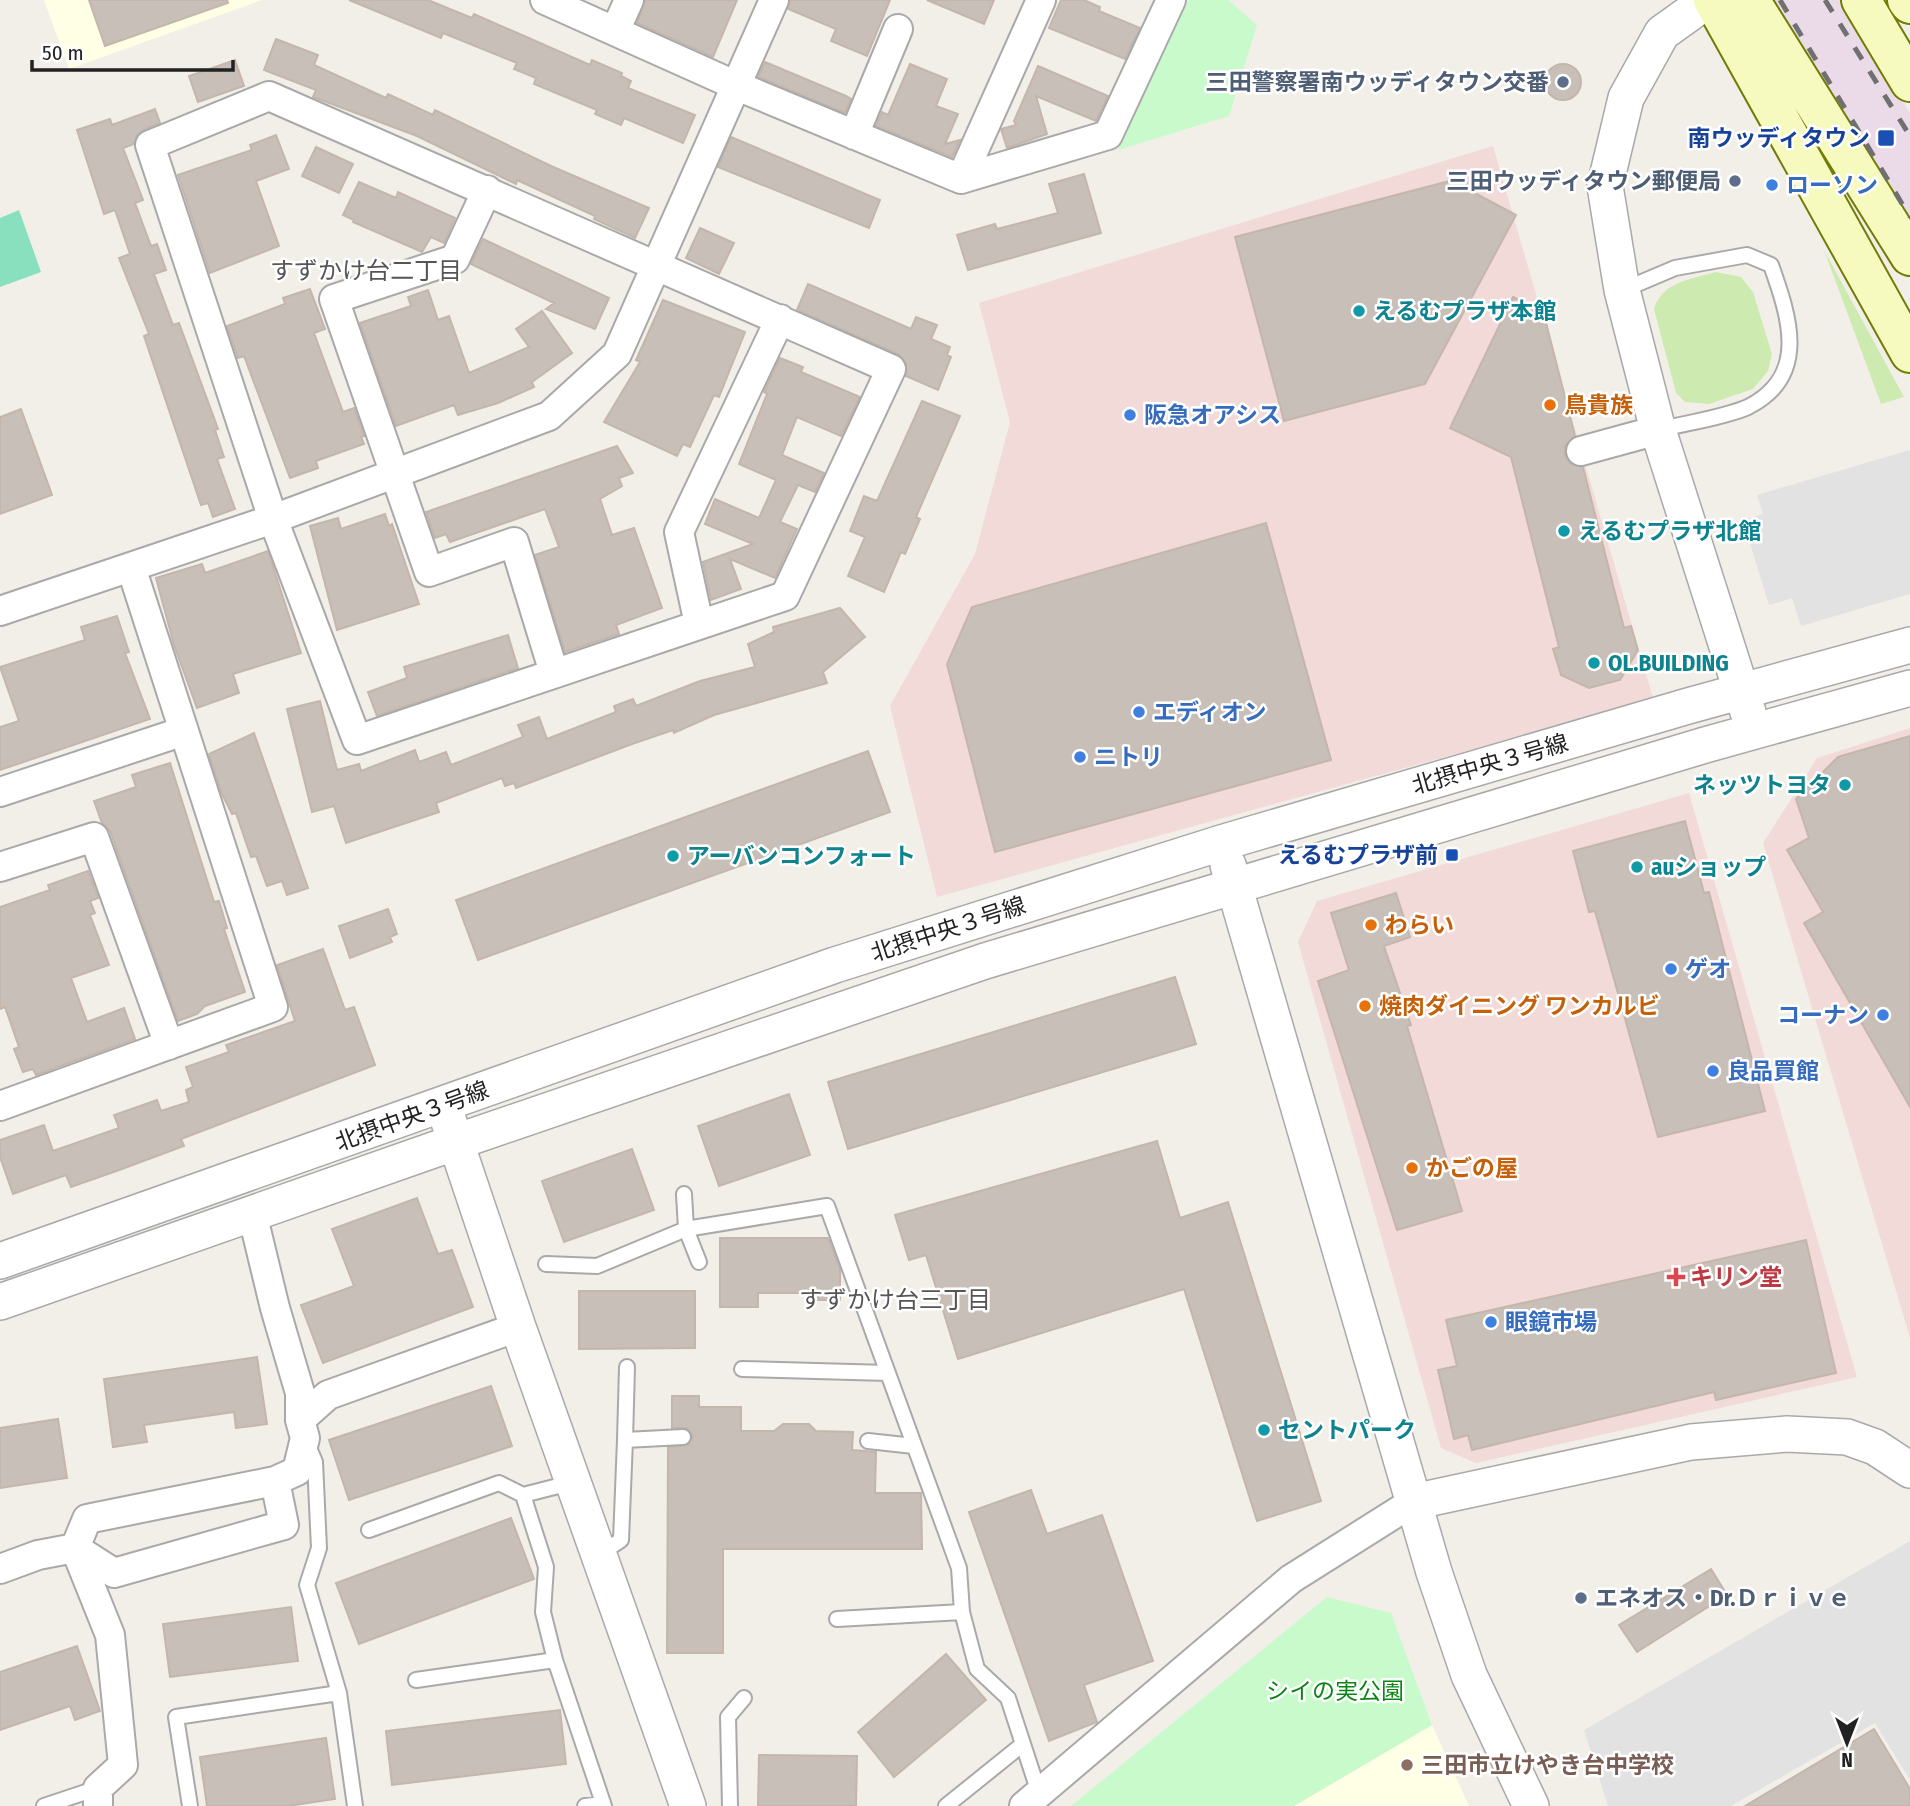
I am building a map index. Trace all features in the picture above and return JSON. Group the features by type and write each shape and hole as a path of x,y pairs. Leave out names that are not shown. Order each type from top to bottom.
{"main road":[{"path":"1861,0 1910,82"},
{"path":"1731,7 1910,256"},
{"path":"1731,7 1910,353"}],"street":[{"path":"545,0 737,86 961,179 1108,135 1171,0"},
{"path":"615,31 629,0"},
{"path":"0,611 274,519 549,416 617,354 774,0"},
{"path":"961,179 1041,0"},
{"path":"1731,7 1662,33 1626,98 1605,186 1622,290 1658,430 1754,732"},
{"path":"855,135 898,29"},
{"path":"269,96 487,190 891,369 785,596 357,740 274,519 150,145 269,96"},
{"path":"487,190 455,259 334,299 429,572 514,542 554,673"},
{"path":"699,624 679,532 780,319"},
{"path":"1581,451 1658,430"},
{"path":"0,1106 274,1007 131,567"},
{"name":"北摂中央３号線","path":"0,1261 1218,831 1910,645"},
{"name":"北摂中央３号線","path":"0,1302 985,961 1910,688"},
{"path":"0,792 184,731"},
{"path":"1218,831 1413,1502 1469,1675 1531,1806"},
{"path":"0,867 94,836 169,1045"},
{"path":"443,1105 518,1327 688,1806"},
{"path":"98,1797 123,1765 110,1635 75,1548 87,1519 275,1481 297,1471 302,1429 300,1393 275,1308 252,1213"},
{"path":"302,1429 328,1395 518,1327"},
{"path":"1031,1799 1292,1580 1413,1502 1691,1442 1787,1434 1847,1437 1875,1447 1910,1470"},
{"path":"0,1569 38,1555 75,1548 114,1573 284,1525 275,1481"}],"lane":[{"path":"1622,290 1675,268 1747,255 1771,265 1791,335 1788,366 1774,387 1748,407 1658,430"},
{"path":"684,1194 686,1229 699,1262"},
{"path":"546,1264 597,1266 686,1229 827,1206 959,1568 962,1612 977,1669 1008,1698 1023,1744 1031,1799"},
{"path":"600,1554 621,1540 627,1367"},
{"path":"742,1369 888,1373"},
{"path":"302,1429 314,1462 318,1548 307,1585 340,1693 355,1806"},
{"path":"625,1440 683,1437"},
{"path":"868,1441 914,1446"},
{"path":"369,1530 499,1483 523,1495 575,1482"},
{"path":"523,1495 546,1567 543,1612 555,1660 603,1805 584,1806"},
{"path":"837,1619 962,1612"},
{"path":"416,1680 555,1660"},
{"path":"190,1806 176,1717 340,1693"},
{"path":"730,1806 728,1717 744,1698"},
{"path":"946,1806 1023,1744"},
{"path":"44,1806 98,1797"}],"shaded area":[{"path":"44,0 262,0 69,69"},
{"path":"1767,0 1841,0 1910,113 1910,240"},
{"path":"1493,146 1653,698 1590,715 1595,733 1552,746 1546,729 937,897 890,706 975,554 1010,422 979,303"},
{"path":"1910,450 1910,594 1801,626 1792,598 1769,605 1743,520 1763,514 1757,495"},
{"path":"1910,728 1910,1338 1763,843 1817,758"},
{"path":"1689,793 1857,1377 1476,1463 1441,1448 1298,942 1317,901"},
{"path":"1910,1541 1910,1780 1875,1723 1731,1806 1608,1806 1584,1730"},
{"name":"三田市立けやき台中学校","path":"1432,1725 1469,1806 1294,1806"}],"green space":[{"path":"1189,0 1228,0 1257,25 1229,116 1118,150"},
{"path":"19,210 41,272 0,287 0,218"},
{"path":"1824,250 1904,397 1881,404"},
{"path":"1716,272 1741,277 1753,292 1772,354 1768,371 1753,389 1709,404 1685,402 1676,393 1654,309 1658,300 1671,287"},
{"name":"シイの実公園","path":"1327,1597 1391,1613 1432,1725 1294,1806 1071,1806"}],"building":[{"path":"89,0 227,0 228,3 105,46"},
{"path":"349,0 428,0 472,18 474,14 590,65 592,60 622,73 621,76 631,81 628,88 695,115 683,143 624,118 621,125 595,114 597,110 534,84 536,78 514,69 517,63 443,33 441,38"},
{"path":"645,0 737,0 713,57 637,23"},
{"path":"790,0 890,0 867,56 831,41 836,29 788,9"},
{"path":"927,0 994,0 984,24"},
{"path":"1061,0 1084,0 1100,7 1099,11 1140,28 1125,59 1049,28"},
{"path":"276,39 318,55 314,65 386,98 388,94 433,115 435,110 551,166 649,208 635,238 594,219 595,216 517,180 516,184 417,136 313,97 316,90 264,70"},
{"path":"235,60 244,86 198,102 189,76"},
{"path":"765,62 851,99 845,113 758,77"},
{"path":"910,64 947,79 936,106 958,114 945,144 960,140 952,157 876,126 882,112 888,115"},
{"name":"三田警察署南ウッディタウン交番","path":"1563,64 1575,70 1581,82 1575,94 1563,100 1551,94 1545,82 1551,70"},
{"path":"1038,66 1108,96 1096,121 1036,96 1047,134 1007,148 1001,129 1016,125 1014,121"},
{"path":"155,109 160,123 143,130 137,135 134,144 123,148 143,200 135,203 151,246 157,244 166,270 154,274 173,325 179,323 218,429 215,430 224,457 217,459 235,509 213,517 208,503 201,505 144,336 149,334 119,258 130,254 115,210 104,214 77,130 110,119 112,125"},
{"path":"276,135 289,169 256,181 279,246 210,273 178,175 252,150 250,145"},
{"path":"731,137 880,200 869,228 718,167"},
{"path":"316,147 353,164 339,193 302,176"},
{"path":"1084,174 1101,233 968,270 957,235 995,224 997,229 1058,213 1049,184"},
{"name":"えるむプラザ本館","path":"1465,177 1469,190 1516,215 1425,384 1284,421 1235,237"},
{"path":"359,182 396,198 398,192 455,218 444,243 431,237 422,252 343,215"},
{"path":"700,228 734,243 719,274 686,258"},
{"path":"483,239 609,298 595,329 546,309 554,303 471,264"},
{"path":"808,284 911,329 916,317 937,325 931,339 950,347 947,355 951,357 938,390 906,376 906,363 898,354 797,310"},
{"path":"310,289 325,329 314,333 343,412 354,408 364,436 361,437 364,444 316,461 318,468 290,478 244,356 238,358 227,326 285,304 283,298"},
{"path":"428,290 438,320 449,316 469,373 529,347 516,329 542,311 572,353 532,382 534,387 498,403 458,415 454,405 396,426 360,323 411,306 408,297"},
{"name":"えるむプラザ北館","path":"1513,297 1543,311 1575,436 1565,446 1565,456 1570,463 1583,467 1624,628 1631,626 1638,650 1620,680 1589,688 1561,675 1553,649 1559,647 1511,457 1450,428"},
{"path":"663,300 745,332 719,397 714,395 690,447 683,444 677,456 604,422 640,362 636,360"},
{"path":"780,358 803,367 801,372 860,397 841,436 797,417 782,455 824,473 815,492 798,485 780,522 797,529 775,578 730,559 741,589 711,600 703,562 753,544 705,524 715,499 759,518 776,480 739,464 767,394 764,392"},
{"path":"922,401 960,416 916,517 920,519 905,554 901,552 884,592 848,576 865,537 850,531 864,496 877,501"},
{"path":"21,409 52,495 0,514 0,417"},
{"path":"617,446 633,473 619,478 622,486 600,499 612,535 634,528 662,608 616,625 619,634 565,652 535,555 559,547 545,509 450,542 446,534 435,538 426,512"},
{"path":"385,514 389,526 392,524 419,604 337,630 310,526 338,518 341,529"},
{"name":"エディオン","path":"1266,523 1331,760 995,852 947,664 972,607"},
{"path":"268,551 301,653 233,674 239,693 197,708 174,645 156,578 202,564 205,573"},
{"path":"840,608 865,637 823,672 827,683 714,715 674,733 673,730 632,744 516,788 514,783 505,786 502,778 436,803 439,812 346,843 334,806 312,812 287,709 320,701 337,770 359,764 361,771 415,750 419,762 446,752 451,765 523,737 518,725 539,717 547,739 616,712 614,706 633,699 636,706 700,681 755,667 748,644 774,632 773,627"},
{"path":"117,616 129,652 125,653 150,719 0,770 0,727 19,721 0,667 85,640 81,627"},
{"path":"508,635 518,668 377,716 368,692 407,678 404,667"},
{"path":"254,733 308,888 287,895 282,881 267,886 256,856 251,857 236,813 232,814 221,792 209,754"},
{"name":"コーナン","path":"1910,736 1910,1107 1804,923 1823,912 1787,850 1809,838 1796,799 1838,757"},
{"name":"アーバンコンフォート","path":"868,751 890,812 478,960 456,900"},
{"path":"170,763 214,902 219,901 227,928 224,929 245,992 205,1006 197,1014 178,1021 110,831 102,823 94,801 136,787 132,775"},
{"path":"1685,821 1704,893 1709,892 1765,1111 1658,1137 1595,911 1589,912 1573,851"},
{"path":"88,871 98,898 90,901 95,913 90,915 109,965 71,978 87,1022 124,1008 135,1039 36,1075 33,1069 23,1072 14,1049 19,1047 5,1007 0,1009 0,907 50,890 48,885"},
{"path":"1396,893 1410,937 1384,946 1411,1025 1407,1026 1462,1211 1397,1230 1318,981 1349,970 1331,913"},
{"path":"388,909 397,934 390,937 392,942 350,958 339,926"},
{"path":"323,949 345,1010 354,1007 375,1065 181,1139 184,1146 122,1169 71,1187 66,1175 13,1194 0,1157 0,1140 44,1125 53,1151 119,1128 114,1115 157,1100 161,1111 189,1102 186,1090 193,1087 186,1067 229,1052 226,1045 295,1021 277,965"},
{"path":"1175,977 1196,1044 848,1149 828,1082"},
{"path":"789,1094 810,1155 719,1186 698,1126"},
{"name":"セントパーク","path":"1157,1141 1180,1218 1228,1202 1321,1501 1257,1521 1184,1289 958,1359 926,1255 909,1260 895,1215"},
{"path":"632,1149 654,1210 564,1242 542,1181"},
{"path":"417,1198 438,1254 452,1250 473,1307 323,1363 301,1305 354,1286 332,1229"},
{"path":"720,1238 828,1238 840,1269 840,1300 818,1300 818,1293 758,1293 758,1307 720,1307"},
{"path":"1806,1240 1836,1373 1716,1400 1714,1392 1472,1450 1468,1435 1454,1439 1438,1370 1457,1366 1446,1320"},
{"path":"579,1291 695,1291 695,1348 579,1349"},
{"path":"257,1357 267,1424 236,1428 234,1412 144,1425 147,1442 113,1447 104,1379"},
{"path":"491,1386 512,1446 349,1500 329,1440"},
{"path":"672,1396 699,1396 699,1407 741,1407 741,1431 774,1431 783,1424 809,1424 816,1431 853,1432 852,1450 876,1452 875,1493 921,1493 922,1549 723,1549 723,1653 667,1653 668,1447 688,1445 693,1437 687,1428 672,1428"},
{"path":"58,1419 67,1478 0,1488 0,1428"},
{"path":"1031,1490 1047,1534 1102,1515 1153,1661 1084,1685 1097,1722 1049,1741 969,1512"},
{"path":"511,1518 534,1579 359,1644 336,1583"},
{"path":"1711,1569 1727,1595 1637,1652 1619,1625"},
{"path":"291,1607 298,1661 170,1677 163,1624"},
{"path":"77,1646 100,1711 75,1720 70,1706 0,1730 0,1672"},
{"path":"946,1654 986,1700 894,1777 858,1732"},
{"path":"560,1710 566,1764 392,1785 386,1731"},
{"path":"1874,1729 1910,1789 1910,1806 1745,1806"},
{"path":"326,1738 335,1799 288,1806 207,1806 200,1757"},
{"path":"759,1755 857,1756 856,1806 758,1806"}],"railway":[{"path":"1780,0 1910,217"},
{"path":"1825,0 1910,136"}],"place":[{"name":"三田警察署南ウッディタウン交番","path":"1563,82"},
{"name":"南ウッディタウン","path":"1886,138"},
{"name":"三田ウッディタウン郵便局","path":"1735,181"},
{"name":"ローソン","path":"1772,185"},
{"name":"えるむプラザ本館","path":"1359,311"},
{"name":"鳥貴族","path":"1550,405"},
{"name":"阪急オアシス","path":"1130,415"},
{"name":"えるむプラザ北館","path":"1564,531"},
{"name":"OL.BUILDING","path":"1594,663"},
{"name":"エディオン","path":"1139,712"},
{"name":"ニトリ","path":"1080,757"},
{"name":"ネッツトヨタ","path":"1845,785"},
{"name":"えるむプラザ前","path":"1452,855"},
{"name":"アーバンコンフォート","path":"673,856"},
{"name":"auショップ","path":"1637,867"},
{"name":"わらい","path":"1371,925"},
{"name":"ゲオ","path":"1671,969"},
{"name":"焼肉ダイニング ワンカルビ","path":"1365,1006"},
{"name":"コーナン","path":"1883,1015"},
{"name":"良品買館","path":"1713,1071"},
{"name":"かごの屋","path":"1412,1168"},
{"name":"キリン堂","path":"1676,1277"},
{"name":"眼鏡市場","path":"1491,1322"},
{"name":"セントパーク","path":"1264,1430"},
{"name":"エネオス・Dr.Ｄｒｉｖｅ","path":"1581,1598"},
{"name":"三田市立けやき台中学校","path":"1407,1765"}],"district":[{"name":"すずかけ台二丁目","path":"366,271"},
{"name":"すずかけ台三丁目","path":"895,1300"}]}
